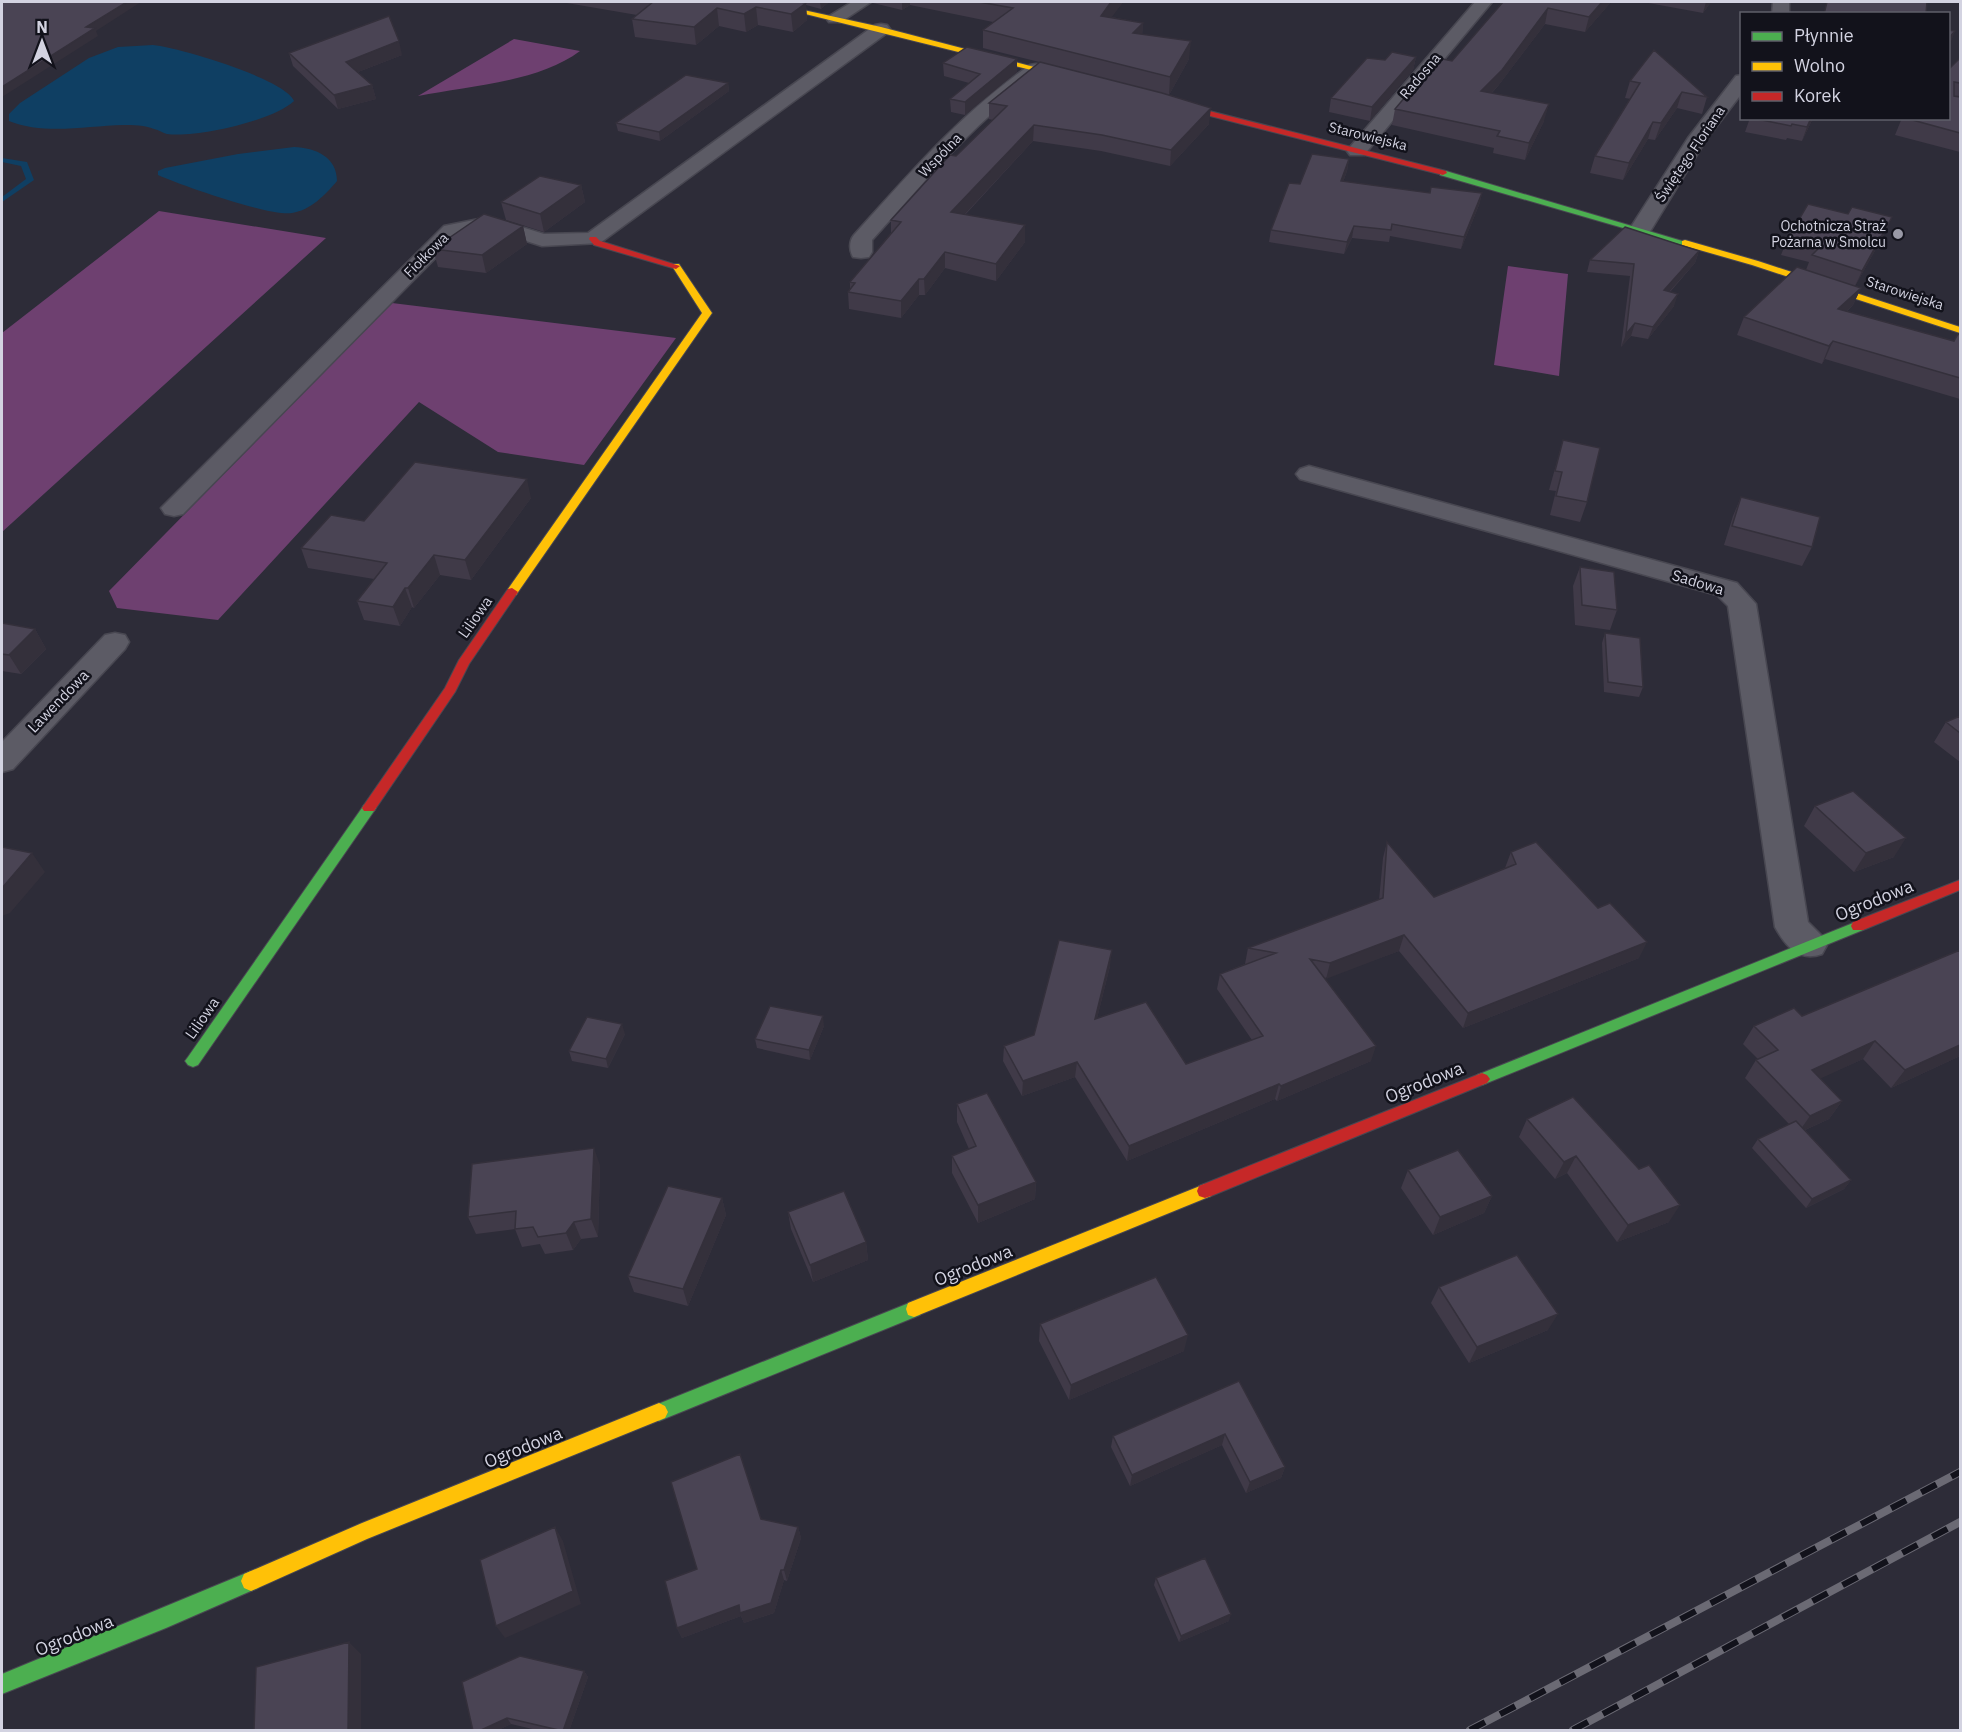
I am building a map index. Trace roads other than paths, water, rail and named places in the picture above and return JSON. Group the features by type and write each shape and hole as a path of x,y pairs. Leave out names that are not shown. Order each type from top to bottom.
{"street":[{"path":"760,2 880,29 1087,82"},
{"path":"835,18 863,2"},
{"name":"Radosna","path":"1357,151 1484,2"},
{"path":"593,239 880,29"},
{"name":"Wspólna","path":"861,252 861,239 941,154 1009,86 1036,69"},
{"name":"Świętego Floriana","path":"1640,230 1698,138 1740,83"},
{"name":"Starowiejska","path":"1152,99 1436,171 1819,283 1960,330"},
{"name":"Fiołkowa","path":"174,508 451,230 489,223 542,240 593,239"},
{"name":"Liliowa","path":"192,1061 451,689 463,663 482,635 707,313 678,267 597,243 593,239"},
{"name":"Sadowa","path":"1308,474 1727,589 1742,604 1792,927 1810,945"},
{"name":"Lawendowa","path":"2,761 115,642"},
{"name":"Ogrodowa","path":"2,1684 166,1618 362,1532 1960,885"}],"water":[{"path":"153,45 206,58 252,74 287,92 294,101 284,108 252,121 214,131 180,135 167,134 139,126 51,129 36,128 9,121 9,114 20,103 89,58 118,47"},
{"path":"294,147 310,149 324,155 333,166 337,181 311,205 292,213 281,213 246,205 158,175 158,171 165,168 238,154"}],"waterway":[{"path":"2,160 24,164 30,180 2,200"}],"railway":[{"path":"1470,1730 1960,1472"},
{"path":"1573,1730 1960,1522"}],"place":[{"name":"Ochotnicza Straż Pożarna w Smolcu","path":"1898,234"}]}
